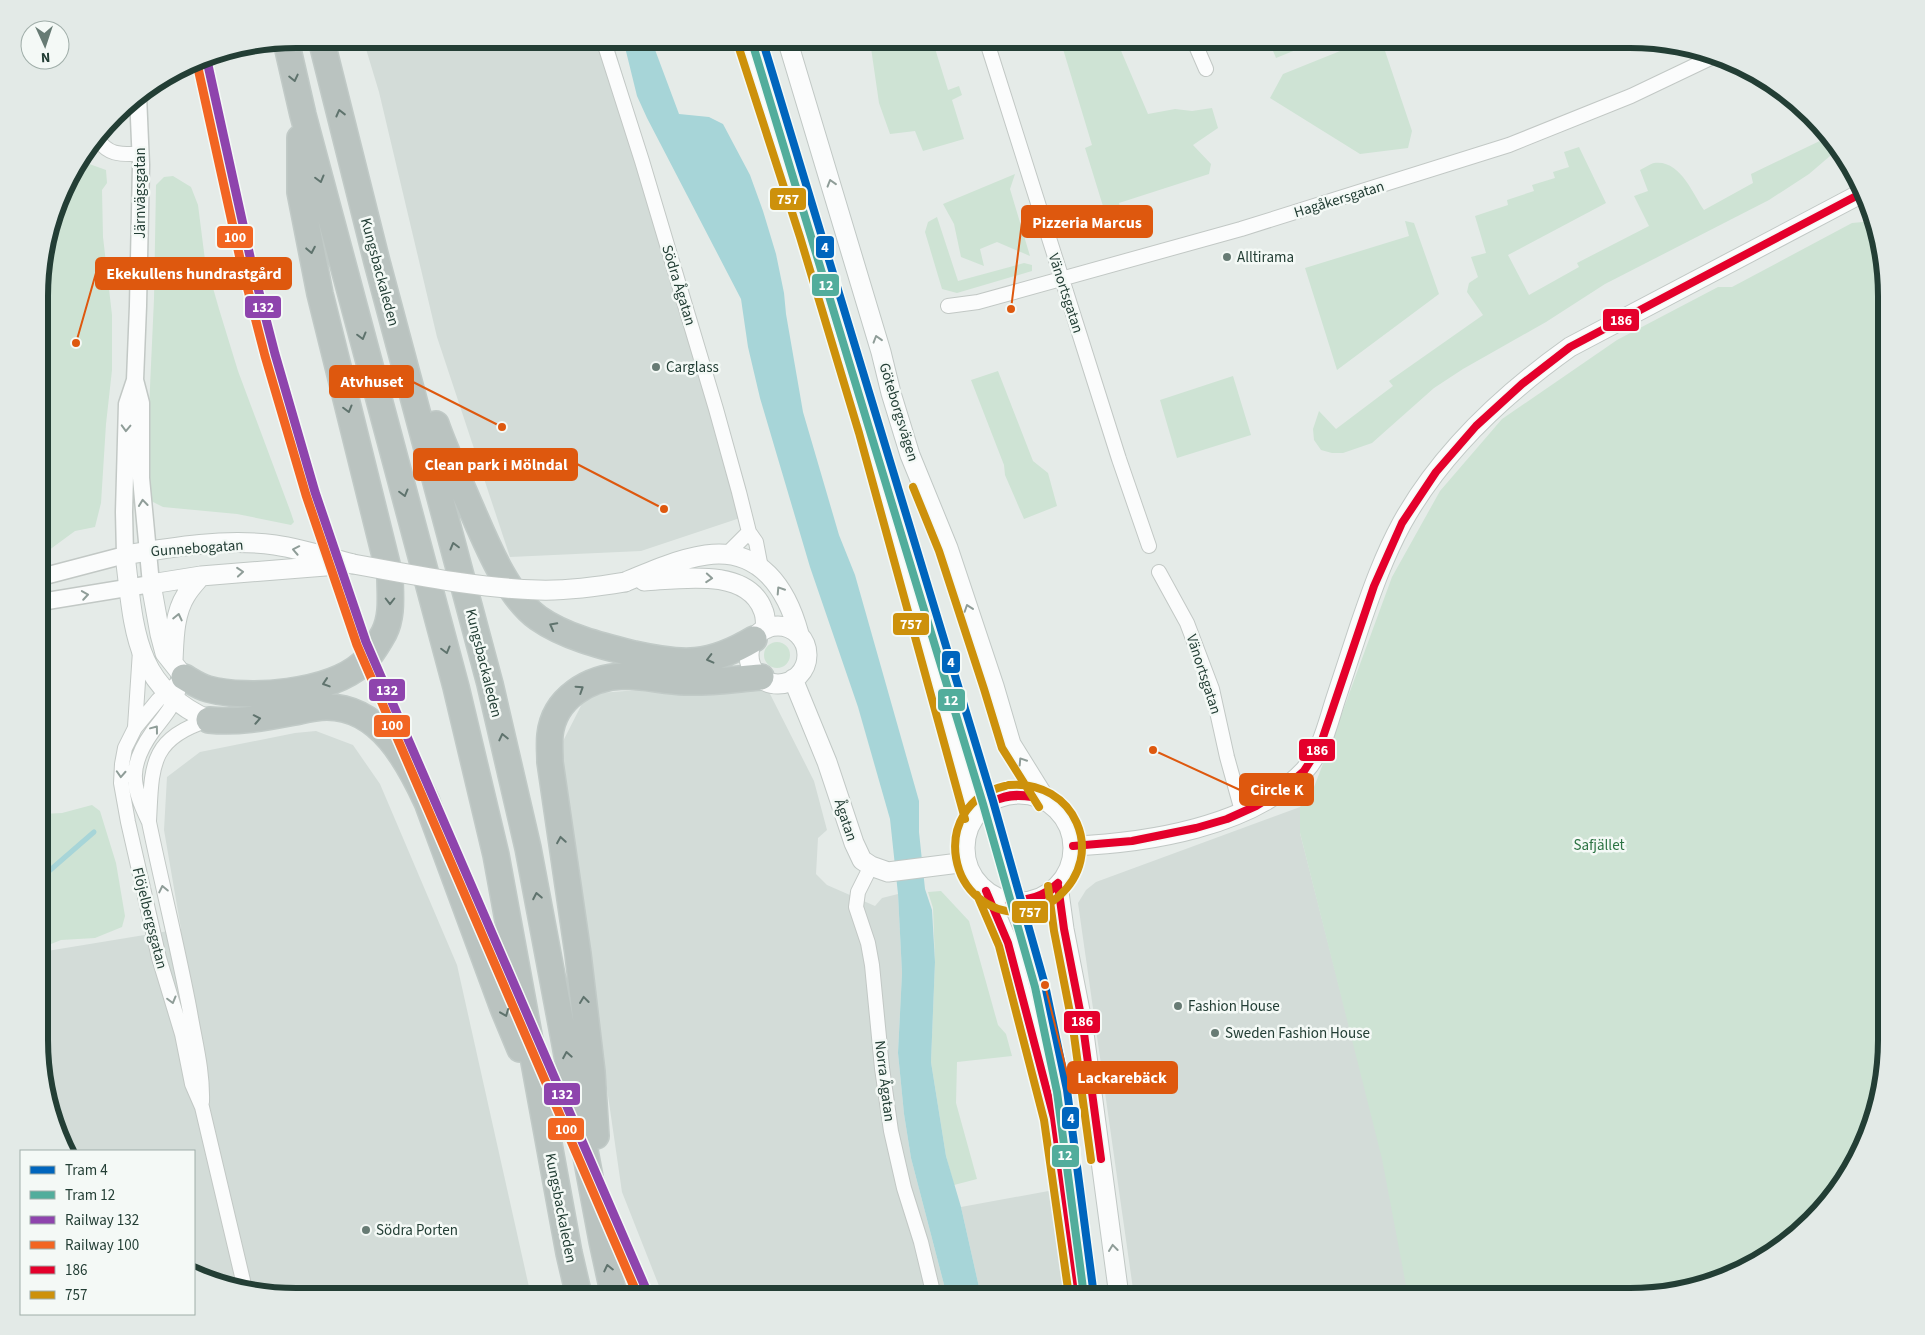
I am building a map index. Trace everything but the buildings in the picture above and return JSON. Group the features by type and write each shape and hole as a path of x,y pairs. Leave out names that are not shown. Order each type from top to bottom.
{"highway":[{"name":"Kungsbackaleden","path":"288,48 303,116 456,687 496,855 569,1253 577,1288"},
{"name":"Kungsbackaleden","path":"323,48 377,262 490,684 522,819 612,1288"},
{"path":"175,684 226,692 284,692 323,685 344,676 363,664 384,632 390,613 390,576 320,294 300,192 299,152 303,116"},
{"path":"377,262 443,444 495,560 522,602 538,618 566,633 596,644 657,659 690,662 713,659 737,650 760,634"},
{"path":"602,1241 592,1072 578,954 555,805 550,762 550,734 555,717 565,701 577,689 606,678 626,676 686,682 761,677"},
{"path":"208,720 245,721 327,707 348,710 367,719 385,732 414,774 428,802 503,1008 540,1098"}],"main road":[{"path":"750,48 781,142 904,552 957,760 975,816"},
{"name":"Göteborgsvägen","path":"790,48 910,455 948,548 994,686 1011,744 1048,802 1059,812 1067,824 1072,846 1070,863 1058,885 1040,898 1022,902 1000,898 986,891"},
{"path":"1072,846 1107,845 1174,834 1242,812 1290,785 1306,769 1315,755 1324,734 1375,582 1391,545 1418,496 1480,421 1532,374 1570,347 1857,196"},
{"name":"Gunnebogatan","path":"125,555 183,546 226,544 273,545 354,564 451,581 494,587 540,590 586,588 658,575 722,580 741,586 755,596 764,611 760,634"},
{"path":"658,575 706,555 726,554 745,559 761,568 772,578 783,593 793,614 798,634 806,648 806,660 802,671 793,679 776,683 761,677 755,671 750,660 750,647 760,634 773,626 782,626 798,634"},
{"name":"Flöjelbergsgatan","path":"125,555 140,652 154,677 175,684"},
{"name":"Gunnebogatan","path":"151,584 201,576 354,564"},
{"path":"175,684 174,639 179,611 186,595 201,576"},
{"name":"Flöjelbergsgatan","path":"151,584 165,653 175,684 189,712 208,720"},
{"name":"Ågatan","path":"793,679 827,762 858,853 862,860 879,869"},
{"path":"1048,802 1030,795 1011,795 993,801 975,816 970,824 965,841 966,862 975,880 986,891 1008,943 1054,1118 1078,1288"},
{"path":"879,869 932,867 966,862"},
{"path":"1058,885 1064,929 1083,1026 1118,1288"}],"street":[{"name":"Södra Ågatan","path":"606,48 642,161 713,400 739,492 748,532 756,542 761,568"},
{"name":"Vänortsgatan","path":"989,48 1119,459 1149,546"},
{"path":"1197,48 1206,70"},
{"name":"Hagåkersgatan","path":"948,306 978,302 1241,229 1509,145 1631,96 1706,60"},
{"name":"Järnvägsgatan","path":"138,104 140,154 135,380 141,403 140,478 147,552"},
{"path":"101,143 110,152 140,154"},
{"name":"Järnvägsgatan","path":"125,555 124,512 127,404 135,380"},
{"path":"726,554 748,532"},
{"name":"Flöjelbergsgatan","path":"147,552 151,584"},
{"name":"Gunnebogatan","path":"48,575 125,555"},
{"name":"Vänortsgatan","path":"1159,572 1187,623 1212,689 1227,757 1242,812"},
{"name":"Gunnebogatan","path":"48,601 151,584"},
{"name":"Flöjelbergsgatan","path":"135,728 140,652"},
{"name":"Flöjelbergsgatan","path":"175,684 149,709 135,728 125,748 122,764 122,795 159,958 182,1034 192,1084 202,1107 243,1282"},
{"name":"Flöjelbergsgatan","path":"175,684 141,750 134,770 135,786 149,822 201,1065 203,1082 202,1107"},
{"name":"Flöjelbergsgatan","path":"149,822 154,764 160,752 177,732 208,720"},
{"name":"Norra Ågatan","path":"879,869 858,892 856,907 868,943 872,965 882,1068 891,1131 904,1188 921,1242 932,1288"}],"shaded area":[{"path":"366,48 615,48 752,514 641,551 510,557 437,337 379,92"},
{"path":"728,688 768,690 814,781 827,830 818,838 816,874 827,885 875,906 882,898 898,894 902,973 898,1053 904,1114 911,1158 945,1288 660,1288 622,1192 558,751 587,694 651,689"},
{"path":"316,731 353,745 380,784 457,965 529,1288 296,1288 247,1283 231,1279 195,1266 195,1150 74,1150 66,1134 52,1088 48,1056 48,951 181,929 164,830 167,777 200,752 295,733"},
{"path":"1300,807 1300,833 1416,1288 1133,1288 1078,903 1086,890 1096,882"},
{"path":"1054,1190 1065,1241 1070,1288 979,1288 961,1207"}],"green space":[{"path":"871,48 935,48 948,90 959,86 962,95 952,100 964,139 923,151 915,131 890,134 879,103"},
{"path":"1063,48 1120,48 1148,114 1175,109 1192,111 1212,108 1218,128 1193,145 1211,164 1209,174 1119,203 1123,216 1116,220 1107,219 1085,148 1092,145"},
{"path":"1272,48 1301,48 1276,58"},
{"path":"1348,48 1384,48 1412,131 1408,148 1360,154 1270,98 1283,74"},
{"path":"1822,140 1833,154 1809,174 1769,200 1605,284 1546,322 1463,369 1434,388 1372,443 1343,453 1332,453 1321,450 1314,440 1313,429 1319,411 1336,429 1393,386 1389,381 1483,315 1467,292 1469,283 1478,277 1471,257 1486,253 1475,216 1508,205 1507,200 1534,191 1532,185 1555,178 1553,172 1569,167 1564,152 1579,147 1606,203 1508,255 1529,295 1579,267 1577,263 1649,226 1634,196 1648,191 1640,170 1649,165 1663,163 1671,166 1685,179 1704,210 1753,183 1751,174"},
{"path":"86,163 106,170 107,183 102,190 103,237 112,315 112,370 106,424 101,503 95,527 75,531 48,551 48,279 56,231 66,201"},
{"path":"1015,174 1010,189 1030,256 997,242 980,249 984,266 961,257 954,224 943,204"},
{"path":"173,176 191,187 198,205 205,260 219,309 238,371 294,522 291,525 237,514 163,507 151,501 146,475 154,299 156,185 164,177"},
{"path":"937,217 958,281 1024,263 1032,265 1032,271 957,293 942,289 925,232 928,222"},
{"path":"1405,221 1414,223 1439,294 1337,370 1305,268 1409,236"},
{"name":"Safjället","path":"1866,222 1873,247 1878,296 1878,1040 1873,1088 1859,1134 1836,1177 1805,1215 1767,1246 1724,1269 1678,1283 1630,1288 1406,1288 1382,1159 1300,833 1300,807 1314,787 1392,577 1440,491 1502,419 1617,340 1718,287 1732,287 1852,223"},
{"path":"998,371 1033,461 1048,473 1057,506 1024,519 1005,475 1004,465 971,380"},
{"path":"1233,376 1251,435 1177,458 1160,400"},
{"path":"777,642 786,646 790,655 786,664 777,668 768,664 764,655 768,646"},
{"path":"92,805 100,811 116,863 125,916 122,927 95,938 61,940 48,945 48,814 62,813"},
{"path":"941,891 969,921 998,1025 1006,1034 1012,1056 957,1062 956,1103 977,1179 954,1185 946,1156 931,1062 935,962 933,908 928,892"}],"water":[{"path":"625,48 654,48 679,114 709,117 723,124 750,175 776,254 803,412 839,535 855,575 919,801 919,832 925,889 932,910 935,962 931,1062 946,1156 961,1207 979,1288 945,1288 911,1158 904,1114 898,1053 902,973 898,894 890,819 858,707 810,567 760,398 748,347 741,299 637,96"}],"waterway":[{"path":"48,872 94,832"}],"tram line":[{"name":"12","path":"754,48 983,804 1035,987 1057,1092 1083,1288"},
{"name":"4","path":"765,48 993,801 1045,985 1067,1090 1093,1288"}],"rail line":[{"name":"132","path":"208,64 251,261 275,354 315,492 366,642 646,1288"},
{"name":"100","path":"198,67 241,263 265,356 306,495 357,645 635,1288"}],"transit line":[{"name":"757","path":"739,48 800,237 859,433 965,819"},
{"name":"186","path":"1073,846 1132,841 1196,828 1227,819 1256,806 1282,790 1304,771 1320,746 1374,586 1402,523 1436,472 1476,426 1522,384 1570,347 1857,196"},
{"name":"757","path":"913,487 939,551 1002,748 1039,807"},
{"name":"757","path":"1005,786 980,797 964,814 956,836 956,858 964,880 978,898 1000,909 1028,912 1044,907 1055,900 1073,880 1081,861 1082,841 1077,823 1066,806 1051,794 1032,786 1009,785"},
{"name":"186","path":"993,802 1002,797 1012,795 1032,797"},
{"name":"186","path":"993,802 1012,796 1032,797"},
{"name":"186","path":"1009,901 1030,900 1043,896 1058,883"},
{"name":"186","path":"1009,901 1035,897 1047,892 1058,883"},
{"name":"186","path":"1058,885 1064,929 1083,1026 1101,1159"},
{"name":"757","path":"1048,886 1054,931 1073,1028 1091,1160"},
{"name":"186","path":"986,891 1008,943 1054,1118 1078,1288"},
{"name":"757","path":"977,895 999,946 1044,1120 1068,1288"}],"place":[{"name":"Alltirama","path":"1227,257"},
{"name":"Pizzeria Marcus","path":"1011,309"},
{"name":"Ekekullens hundrastgård","path":"76,343"},
{"name":"Carglass","path":"656,367"},
{"name":"Atvhuset","path":"502,427"},
{"name":"Clean park i Mölndal","path":"664,509"},
{"name":"Circle K","path":"1153,750"},
{"name":"Lackarebäck","path":"1045,985"},
{"name":"Fashion House","path":"1178,1006"},
{"name":"Sweden Fashion House","path":"1215,1033"},
{"name":"Södra Porten","path":"366,1230"}]}
